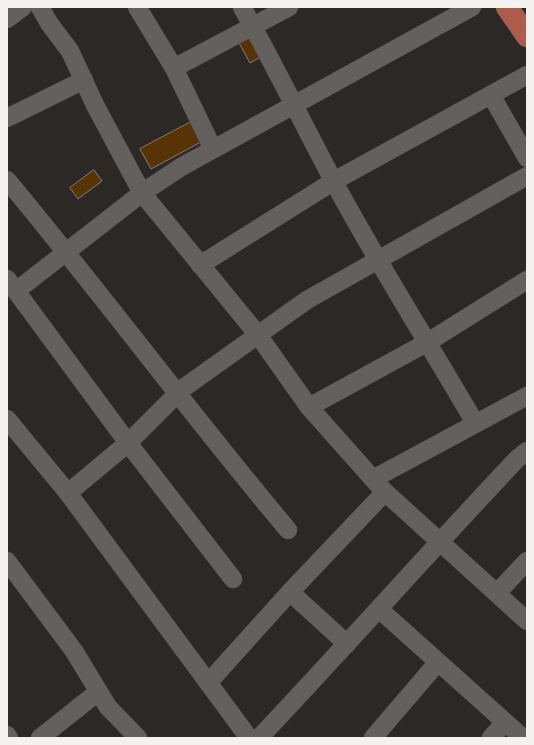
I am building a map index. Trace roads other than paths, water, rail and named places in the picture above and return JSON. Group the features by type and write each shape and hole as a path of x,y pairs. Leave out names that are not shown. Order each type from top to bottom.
{"main road":[{"path":"507,7 527,36"}],"street":[{"path":"7,19 23,7"},
{"path":"40,7 49,24 67,46 95,105 142,193 258,335 309,406 385,492 527,621"},
{"path":"137,7 174,68 213,149"},
{"path":"242,7 295,103 334,181 378,260 475,423"},
{"path":"174,68 289,7"},
{"path":"233,579 128,443 11,285 67,251 142,193 181,167 472,7"},
{"path":"200,265 334,181 527,75"},
{"path":"7,118 84,80"},
{"path":"491,95 527,158"},
{"path":"68,493 128,443 176,393 307,300 527,176"},
{"path":"7,180 67,251 176,393 288,530"},
{"path":"309,406 428,342 527,280"},
{"path":"372,479 527,396"},
{"path":"7,418 68,493 249,738"},
{"path":"259,738 348,644 439,542 517,459 527,451"},
{"path":"208,683 264,624 290,592 385,492"},
{"path":"7,561 74,651 108,707 138,738"},
{"path":"497,593 527,561"},
{"path":"290,592 348,644"},
{"path":"379,609 523,738"},
{"path":"373,738 438,662"},
{"path":"40,738 98,692"},
{"path":"491,738 505,722"}]}
